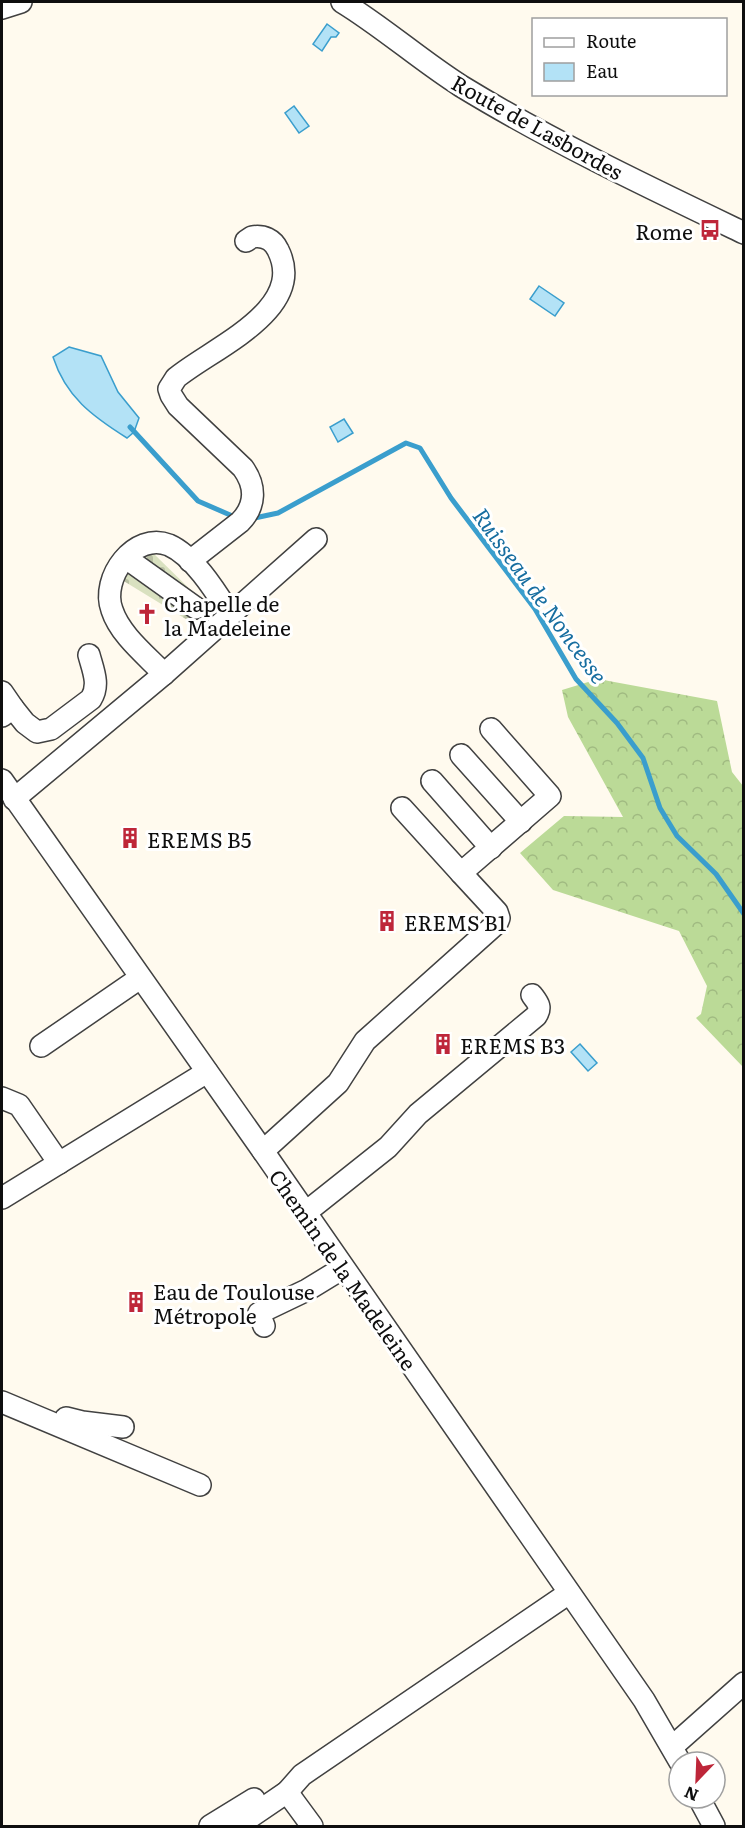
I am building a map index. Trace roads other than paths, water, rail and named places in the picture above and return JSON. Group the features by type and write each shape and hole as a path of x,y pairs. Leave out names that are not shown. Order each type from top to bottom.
{"street":[{"path":"2,8 21,2"},
{"name":"Route de Lasbordes","path":"342,2 427,63 501,109 561,142 744,234"},
{"path":"190,561 240,522 247,515 253,499 253,487 243,468 178,406 169,389 176,378 248,328 270,309 280,291 283,269 277,247 271,240 264,237 252,237 246,242"},
{"path":"14,798 164,674 316,538"},
{"path":"164,674 112,613 110,603 113,578 134,550 150,542 168,545 190,561 230,614"},
{"path":"126,558 196,608"},
{"path":"5,705 37,732 51,729 91,699 95,693 95,678 89,655"},
{"path":"461,873 550,796 491,729"},
{"path":"461,755 520,822"},
{"name":"Chemin de la Madeleine","path":"2,780 644,1700 674,1750"},
{"path":"432,782 491,848"},
{"path":"263,1151 338,1083 365,1041 497,923 499,918 497,912 402,808"},
{"path":"41,1046 140,978"},
{"path":"304,1213 388,1147 418,1114 536,1016 539,1004 532,995"},
{"path":"2,1198 207,1072"},
{"path":"2,1098 19,1105 59,1163"},
{"path":"264,1326 259,1313 307,1290 343,1268"},
{"path":"2,1387 2,1402"},
{"path":"2,1402 82,1422 123,1427"},
{"path":"2,1402 200,1485"},
{"path":"237,1827 286,1792 302,1775 569,1593"},
{"path":"680,1750 744,1683"},
{"path":"210,1827 281,1781 302,1775"},
{"path":"286,1792 312,1827"},
{"path":"705,1810 714,1827"}],"water":[{"path":"327,24 339,33 336,37 331,37 322,51 313,44"},
{"path":"294,106 309,126 299,133 285,113"},
{"path":"539,286 564,303 555,316 530,299"},
{"path":"69,347 101,356 118,392 139,418 134,432 127,438 102,422 82,404 65,383 53,357"},
{"path":"344,419 353,433 338,442 330,427"},
{"path":"580,1044 597,1063 588,1071 571,1052"}],"waterway":[{"name":"Ruisseau de Noncesse","path":"130,427 198,501 237,518"},
{"name":"Ruisseau de Noncesse","path":"250,519 278,513 406,443 420,448 451,498 535,609 576,679 617,723 643,758 660,808 677,836 716,874 744,914"}],"place":[{"name":"Rome","path":"710,230"},
{"name":"Chapelle de la Madeleine","path":"147,614"},
{"name":"EREMS B5","path":"130,838"},
{"name":"EREMS B1","path":"387,921"},
{"name":"EREMS B3","path":"443,1044"},
{"name":"Eau de Toulouse Métropole","path":"136,1302"}]}
